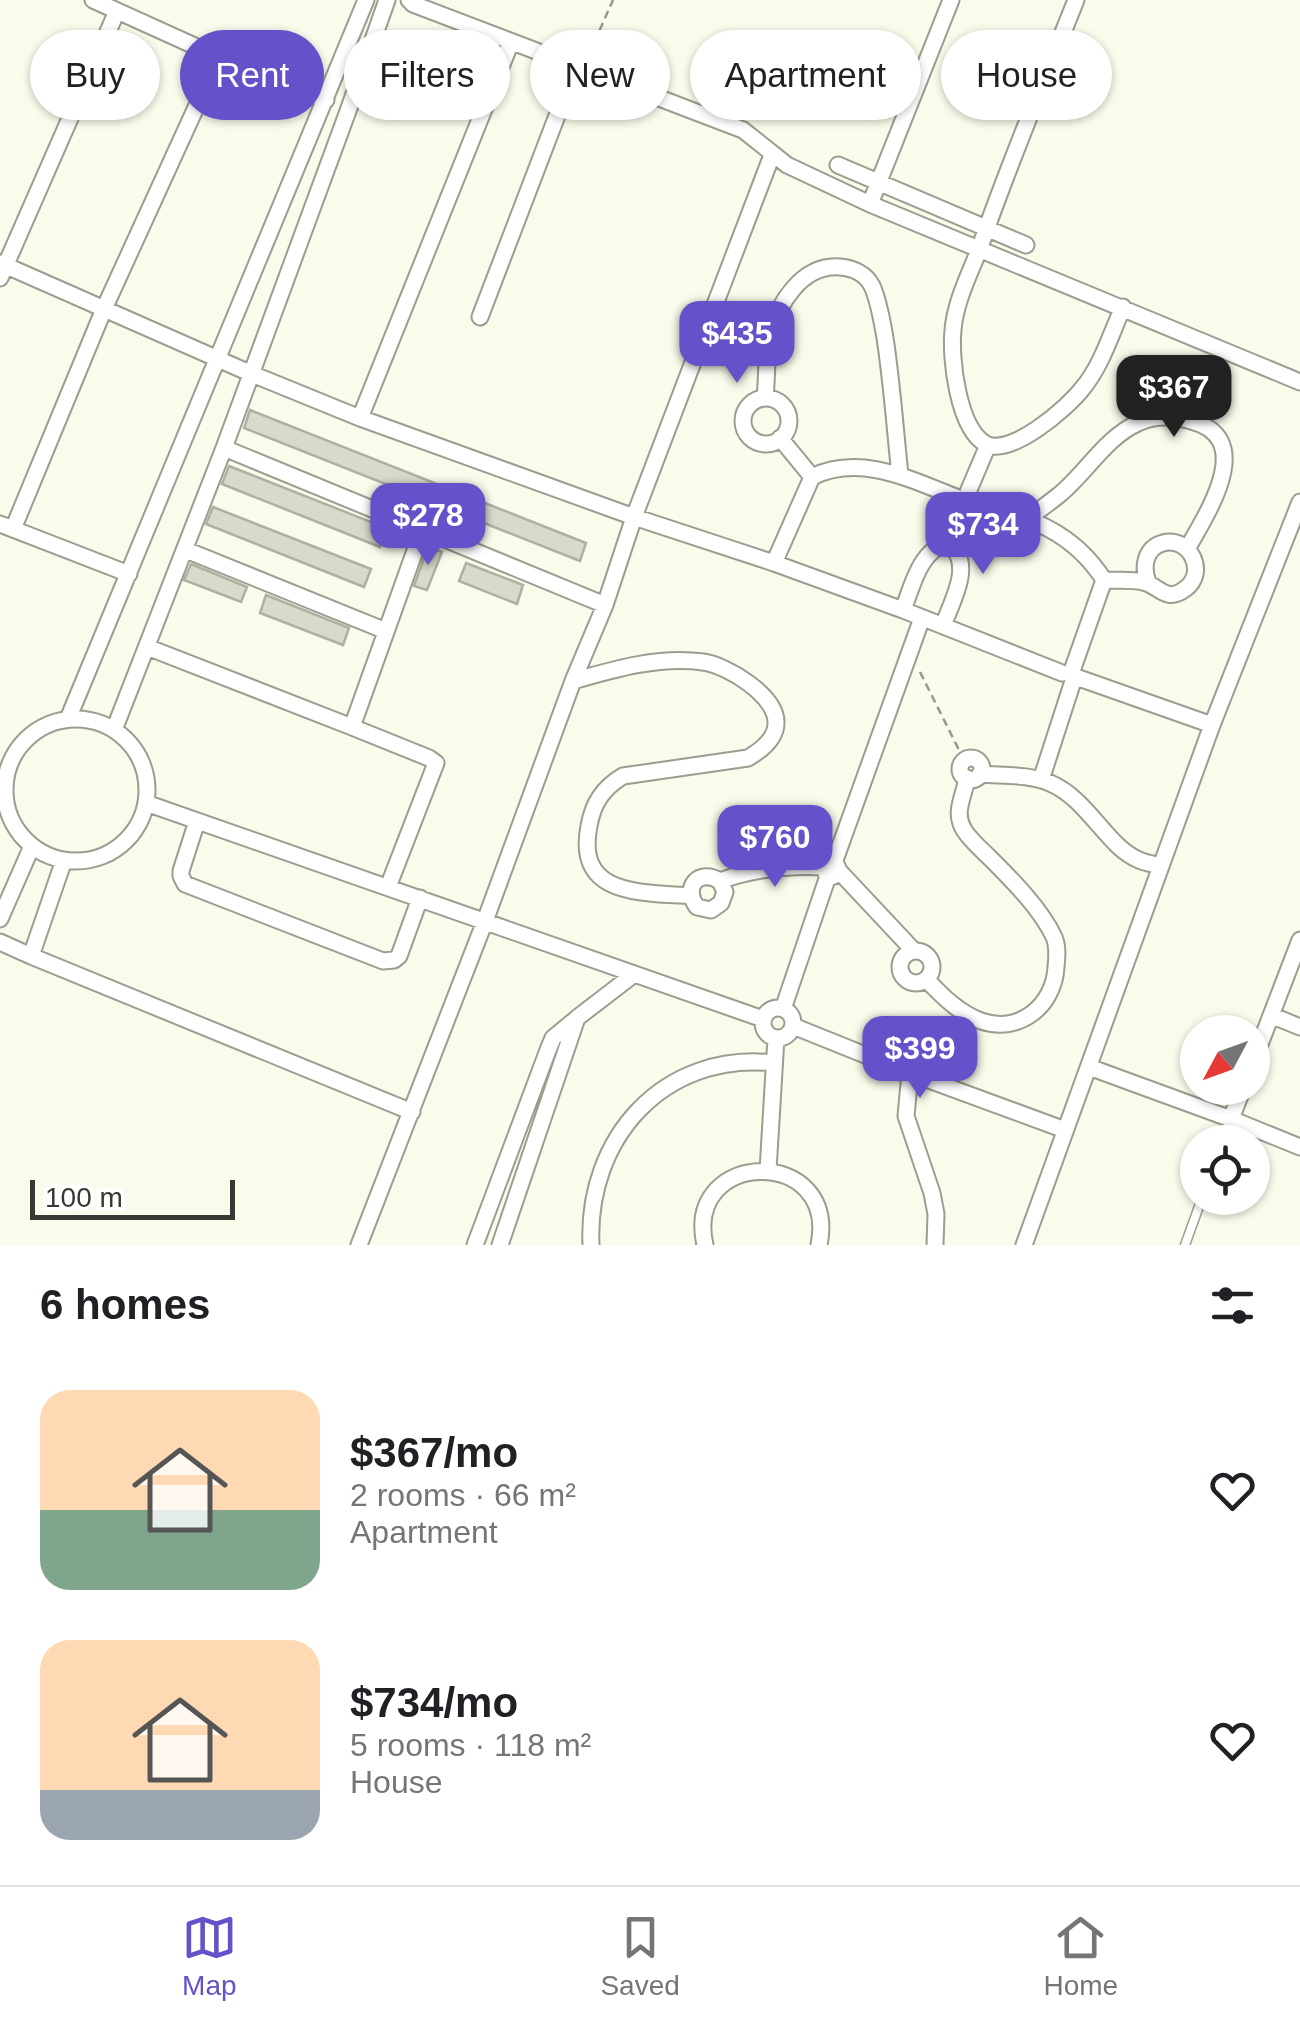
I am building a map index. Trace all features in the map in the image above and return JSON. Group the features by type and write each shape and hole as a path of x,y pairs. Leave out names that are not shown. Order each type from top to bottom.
{"street":[{"path":"93,0 180,39"},
{"path":"870,204 951,0"},
{"path":"1076,0 956,312 952,340 955,376 962,406 981,439 988,445 1033,432 1079,393 1123,307"},
{"path":"378,1 411,2 530,49"},
{"path":"68,719 326,100 378,1"},
{"path":"114,730 252,374 378,1"},
{"path":"117,11 2,269 360,418 774,563 1212,725"},
{"path":"360,418 511,42"},
{"path":"670,102 743,130 787,165 870,204 1300,382"},
{"path":"129,574 7,527 190,120"},
{"path":"480,317 558,120"},
{"path":"359,1245 486,921 772,154"},
{"path":"838,165 1026,245"},
{"path":"765,398 770,336 792,290 828,268 862,274 872,286 882,326 900,475"},
{"path":"765,398 780,403 787,412 788,424 780,438 763,443 746,432 743,418 755,400 765,398"},
{"path":"1029,518 1129,428 1140,422 1172,417 1206,426 1219,441 1224,469 1217,496 1188,549"},
{"path":"780,438 812,477"},
{"path":"902,610 926,557 948,542 988,445"},
{"path":"224,448 605,605"},
{"path":"774,563 812,477 834,468 855,467 900,475 1029,518 1071,541 1104,580"},
{"path":"1050,530 1060,494"},
{"path":"1024,1245 1212,725 1300,502"},
{"path":"352,727 422,530"},
{"path":"943,626 962,567 959,553 948,542"},
{"path":"1171,542 1188,549 1194,558 1194,578 1175,594 1165,594 1148,582 1144,564 1154,548 1171,542"},
{"path":"186,550 386,631"},
{"path":"1104,580 1148,582"},
{"path":"1041,780 1104,580"},
{"path":"783,1009 922,618"},
{"path":"147,647 436,763 388,887"},
{"path":"573,681 653,663 710,663 749,684 773,711 773,734 748,758 623,776 606,788 594,806 586,838 588,856 598,875 624,890 691,896"},
{"path":"68,719 92,720 114,730 130,744 147,782 139,824 126,842 108,854 86,861 47,856 19,833 10,816 3,778 5,760 34,732 68,719"},
{"path":"964,760 962,775 1053,784 1073,798 1128,854 1162,866"},
{"path":"926,979 971,1016 1004,1025 1040,1008 1056,976 1057,949 1052,934 1014,884 963,829 958,812 974,776"},
{"path":"146,803 763,1018"},
{"path":"197,820 181,871 185,884 384,961 399,956 420,898"},
{"path":"0,919 32,846"},
{"path":"31,956 64,860"},
{"path":"720,881 725,895 722,903 714,909 700,908 691,896 692,886 700,878 708,876 720,881 766,868 832,869 914,951 930,959 932,970 926,979 913,982 902,974 900,966 902,958 914,951"},
{"path":"1270,1021 1300,940"},
{"path":"0,942 412,1112"},
{"path":"475,1245 554,1038 633,975"},
{"path":"771,1009 783,1009 793,1019 793,1026 784,1037 776,1038 765,1032 763,1018 771,1009"},
{"path":"1272,1016 1300,1027"},
{"path":"500,1245 577,1018"},
{"path":"793,1026 1065,1130"},
{"path":"768,1170 776,1038"},
{"path":"591,1245 593,1200 608,1153 638,1111 668,1087 705,1069 740,1061 774,1063"},
{"path":"1089,1067 1300,1147"},
{"path":"910,1073 906,1116 932,1193 936,1245"},
{"path":"1231,1119 1237,1105"},
{"path":"512,1147 531,1152"},
{"path":"504,1168 524,1175"},
{"path":"705,1245 704,1214 716,1192 735,1176 768,1170 790,1178 808,1193 819,1214 819,1245"}],"lane":[{"path":"1229,1125 1231,1119"},
{"path":"1185,1245 1196,1215"}],"path":[{"path":"598,30 613,0"},
{"path":"910,649 964,760"}],"building":[{"path":"250,410 586,543 580,561 244,428"},
{"path":"229,466 386,528 380,547 222,484"},
{"path":"213,507 371,569 364,587 206,524"},
{"path":"428,547 442,552 427,590 414,586"},
{"path":"466,563 523,585 517,604 459,581"},
{"path":"191,564 247,587 241,602 184,580"},
{"path":"266,595 349,628 343,645 260,613"}]}
